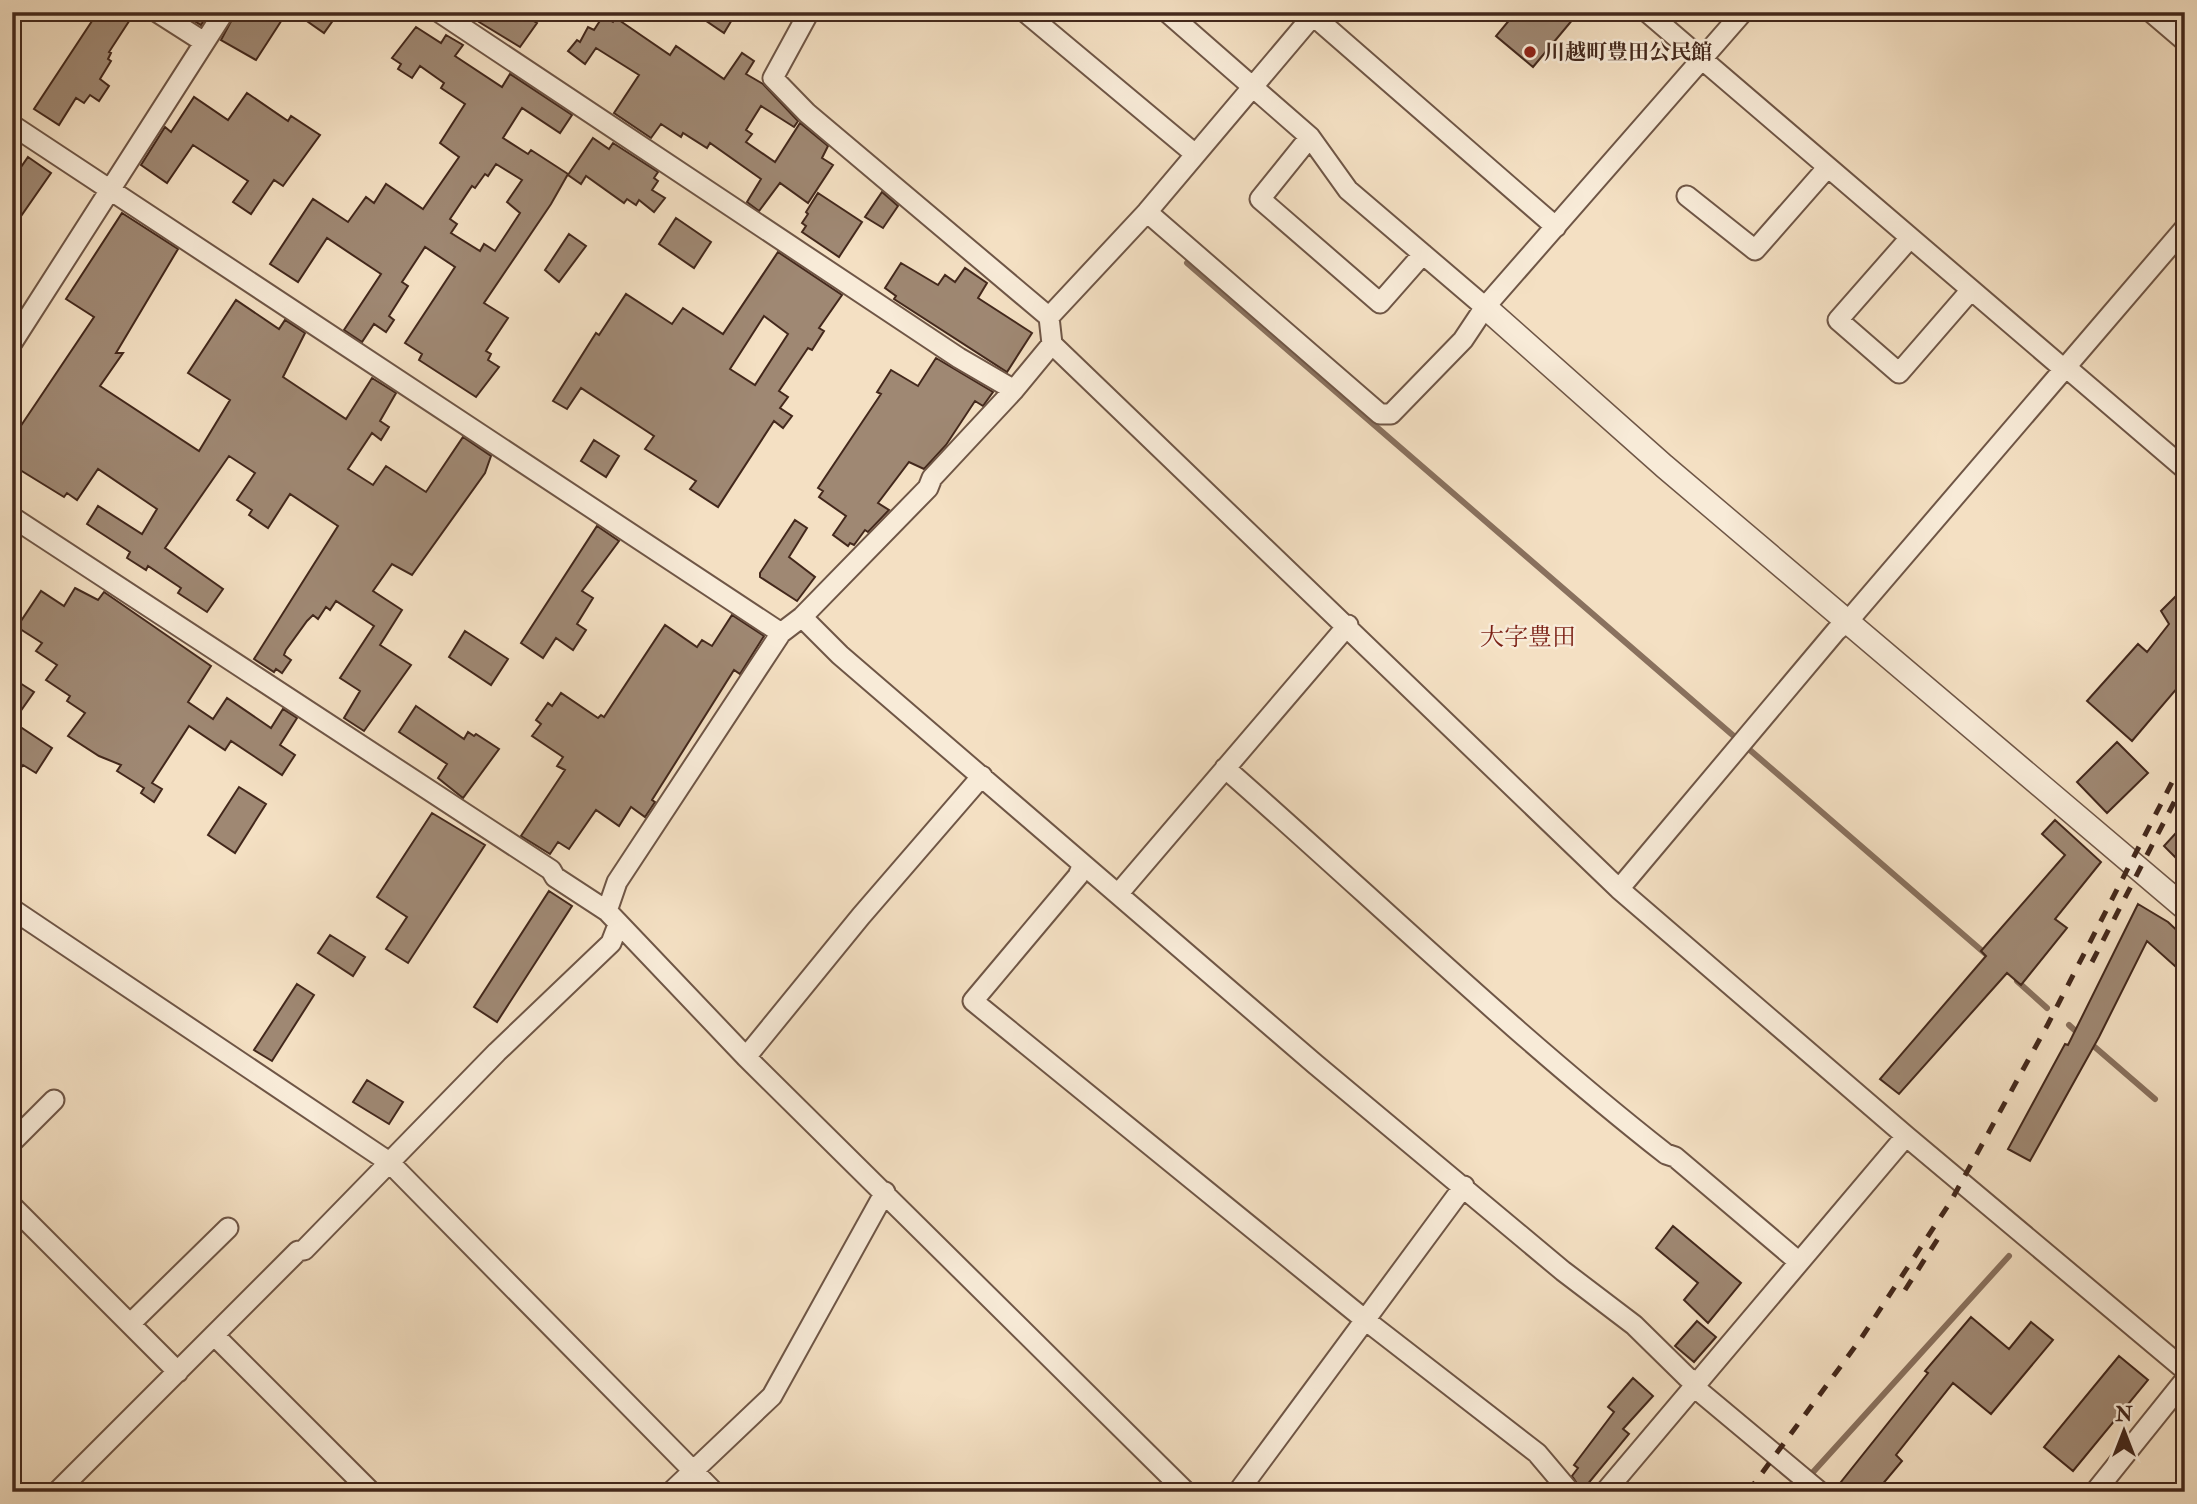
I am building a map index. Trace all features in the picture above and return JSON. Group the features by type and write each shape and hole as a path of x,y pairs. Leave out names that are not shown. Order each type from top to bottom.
{"street":[{"path":"157,12 204,42"},
{"path":"12,343 224,12"},
{"path":"439,12 959,358 1014,390"},
{"path":"808,12 773,78 807,113 1049,317 1052,344 1348,625 1619,889 1906,1136 2185,1370"},
{"path":"1025,12 1195,154"},
{"path":"1167,12 1310,137 1349,190 1664,466 1849,620 2185,908"},
{"path":"1647,12 1971,290 2185,469"},
{"path":"1147,212 1380,414 1391,414 1463,340 1485,307 1743,12"},
{"path":"2151,12 2185,41"},
{"path":"1049,317 1147,212 1313,14 1556,228"},
{"path":"12,125 781,633"},
{"path":"1310,137 1259,199 1380,303 1423,254"},
{"path":"1687,196 1755,250 1828,168"},
{"path":"1619,889 1836,631 1849,620 2185,228"},
{"path":"1910,238 1838,320 1899,373 1971,290"},
{"path":"57,1492 497,1052 611,943 617,882 781,633 802,617 928,488 932,478 1014,390 1052,344"},
{"path":"12,517 551,870 555,877 612,918 746,1057 1186,1492"},
{"path":"802,617 840,655 1315,1064 1563,1271 1634,1325 1687,1377 1810,1483"},
{"path":"1118,894 1348,625"},
{"path":"1225,768 1412,934 1517,1033 1648,1140 1675,1157 1798,1262"},
{"path":"746,1057 860,916 982,776"},
{"path":"1083,864 1079,876 974,1001 1364,1319 1537,1453 1570,1492"},
{"path":"12,909 389,1162 714,1492"},
{"path":"12,1142 54,1100"},
{"path":"1605,1492 1906,1136"},
{"path":"1238,1492 1464,1186"},
{"path":"671,1492 772,1396 885,1192"},
{"path":"12,1206 178,1372"},
{"path":"130,1324 228,1228"},
{"path":"214,1335 364,1490"},
{"path":"2095,1492 2185,1380"}],"building":[{"path":"98,12 135,12 109,52 111,53 108,59 111,61 100,79 109,86 99,101 90,95 84,103 76,98 59,125 34,109"},
{"path":"180,12 209,12 201,25"},
{"path":"236,12 287,12 256,60 221,40"},
{"path":"294,12 339,12 324,33"},
{"path":"485,12 530,12 527,17 537,23 520,47 479,22"},
{"path":"693,12 724,12 733,18 724,33"},
{"name":"川越町豊田公民館","path":"1516,12 1579,12 1533,67 1496,36"},
{"path":"603,16 613,22 616,18 670,55 676,46 724,79 742,53 754,61 746,74 763,84 798,121 794,127 761,106 746,130 752,134 746,142 775,162 800,123 828,146 822,158 833,165 808,203 780,183 759,211 747,202 761,179 710,143 707,148 683,133 681,137 661,124 651,138 614,113 639,75 596,48 585,64 568,51 577,40 580,42 588,27 594,30"},
{"path":"416,27 441,43 446,35 463,45 455,56 502,87 510,74 572,115 560,133 522,108 503,138 528,154 531,150 568,174 551,204 484,303 508,318 486,351 491,354 488,360 499,367 476,397 419,360 422,354 405,343 455,267 425,247 402,282 408,286 389,316 394,320 386,332 374,324 362,342 344,330 381,274 327,238 298,282 270,264 313,199 348,222 366,197 374,203 386,184 423,209 459,157 440,143 465,104 441,88 444,83 420,66 412,78 398,69 401,64 392,58","holes":["496,164 522,180 507,202 520,213 495,251 484,244 480,251 451,233 457,224 450,219 472,186 475,188"]},
{"path":"247,93 288,121 291,116 320,135 283,186 274,180 251,214 233,202 248,181 193,145 167,183 141,165 165,127 171,132 194,97 228,120"},
{"path":"593,138 609,149 613,143 658,172 654,178 658,181 652,190 665,198 654,212 639,200 636,205 627,199 624,203 586,176 581,184 568,175"},
{"path":"28,157 51,173 12,229 12,180"},
{"path":"882,192 898,206 883,228 865,217"},
{"path":"818,193 862,222 839,257 802,232 806,226 802,223 808,214 806,212"},
{"path":"122,213 178,249 116,353 123,353 100,386 199,451 230,400 188,373 236,300 279,329 285,320 305,333 283,377 346,419 372,378 396,393 380,421 389,427 381,440 372,433 348,469 373,485 386,466 426,492 463,437 491,456 485,473 412,575 392,564 373,591 402,610 380,645 411,665 364,731 344,718 360,691 340,678 374,626 336,601 330,610 326,607 318,619 313,615 307,621 286,650 284,655 291,660 282,673 276,669 274,672 254,659 338,526 290,494 268,528 249,515 252,510 237,500 255,473 229,456 165,548 223,589 207,612 178,593 181,588 148,566 146,570 127,558 130,552 87,524 98,506 142,534 157,509 98,469 77,500 67,493 64,497 12,465 12,439 94,317 66,299"},
{"path":"676,218 711,242 694,268 659,244"},
{"path":"569,234 586,246 559,282 545,270"},
{"path":"778,252 842,295 819,328 824,331 812,350 808,348 779,391 788,397 780,408 792,416 783,428 774,421 718,507 690,489 696,481 645,449 654,436 581,388 567,409 553,401 596,333 599,335 626,294 672,324 683,308 723,334","holes":["764,316 788,334 755,385 730,369"]},
{"path":"901,263 938,285 945,275 955,282 965,268 987,283 978,298 1032,333 1007,372 894,299 896,296 885,288"},
{"path":"936,358 993,392 983,406 975,401 946,445 924,469 909,462 878,503 889,510 868,532 865,530 854,545 850,543 848,546 833,535 846,516 819,497 823,491 818,488 881,394 877,392 891,370 918,386"},
{"path":"594,440 619,456 606,477 581,461"},
{"path":"795,520 807,528 789,557 815,577 797,601 760,577"},
{"path":"597,526 619,541 582,591 593,598 577,624 586,630 573,650 556,638 543,658 521,643"},
{"path":"2185,587 2185,679 2132,741 2087,701 2138,644 2147,652 2169,624 2161,611"},
{"path":"75,588 98,600 104,592 211,666 188,702 213,719 227,698 271,728 283,709 297,718 280,745 295,755 282,775 231,741 225,750 189,726 152,783 162,789 154,802 141,793 144,788 117,771 121,765 99,756 68,736 85,713 67,701 70,696 46,680 57,665 36,651 42,643 17,627 41,591 64,606"},
{"path":"732,615 764,636 740,674 734,670 652,800 655,802 645,817 631,807 619,826 596,810 569,849 558,842 550,854 521,836 565,770 557,766 563,757 532,736 541,724 536,720 548,703 552,706 561,693 598,718 601,715 604,717 665,625 697,647 702,640 712,646"},
{"path":"465,631 508,659 491,685 449,657"},
{"path":"12,678 34,692 13,722 52,748 36,773 23,765 12,780"},
{"path":"416,706 464,739 468,732 474,736 476,734 499,749 463,798 438,778 447,764 399,732"},
{"path":"2117,742 2148,773 2107,813 2077,782"},
{"path":"239,787 266,804 235,853 208,835"},
{"path":"432,813 485,845 408,963 386,949 407,917 377,897"},
{"path":"2055,820 2101,862 2055,919 2067,928 2021,985 2007,973 1899,1094 1880,1079 1986,956 1981,951 2065,855 2042,834"},
{"path":"2185,823 2185,845 2175,857 2164,846"},
{"path":"549,891 572,906 497,1022 474,1007"},
{"path":"2138,904 2168,922 2185,938 2185,975 2147,941 2099,1037 2030,1161 2008,1149 2065,1044 2068,1045"},
{"path":"330,935 365,957 353,976 318,953"},
{"path":"297,984 314,995 272,1061 254,1050"},
{"path":"367,1080 403,1102 389,1124 353,1102"},
{"path":"1673,1226 1741,1283 1708,1323 1684,1300 1698,1283 1656,1248"},
{"path":"1971,1317 2009,1349 2031,1322 2053,1340 1991,1414 1953,1383 1896,1455 1902,1461 1876,1492 1833,1492 1928,1373 1925,1371"},
{"path":"1697,1321 1716,1337 1694,1362 1675,1346"},
{"path":"2119,1356 2148,1380 2073,1471 2044,1447"},
{"path":"1633,1378 1653,1396 1623,1429 1629,1434 1582,1491 1572,1476 1578,1468 1574,1465 1614,1412 1608,1407"}],"waterway":[{"path":"1187,263 1988,956"},
{"path":"2017,981 2047,1008"},
{"path":"2069,1025 2080,1035"},
{"path":"2089,1042 2155,1099"},
{"path":"1795,1492 2009,1256"}],"railway":[{"path":"1748,1492 1860,1340 1951,1201 2048,1024 2185,757"},
{"path":"2092,962 2185,781"},
{"path":"1905,1290 1939,1237"}],"place":[{"name":"川越町豊田公民館","path":"1530,52"}],"district":[{"name":"大字豊田","path":"1528,637"}]}
